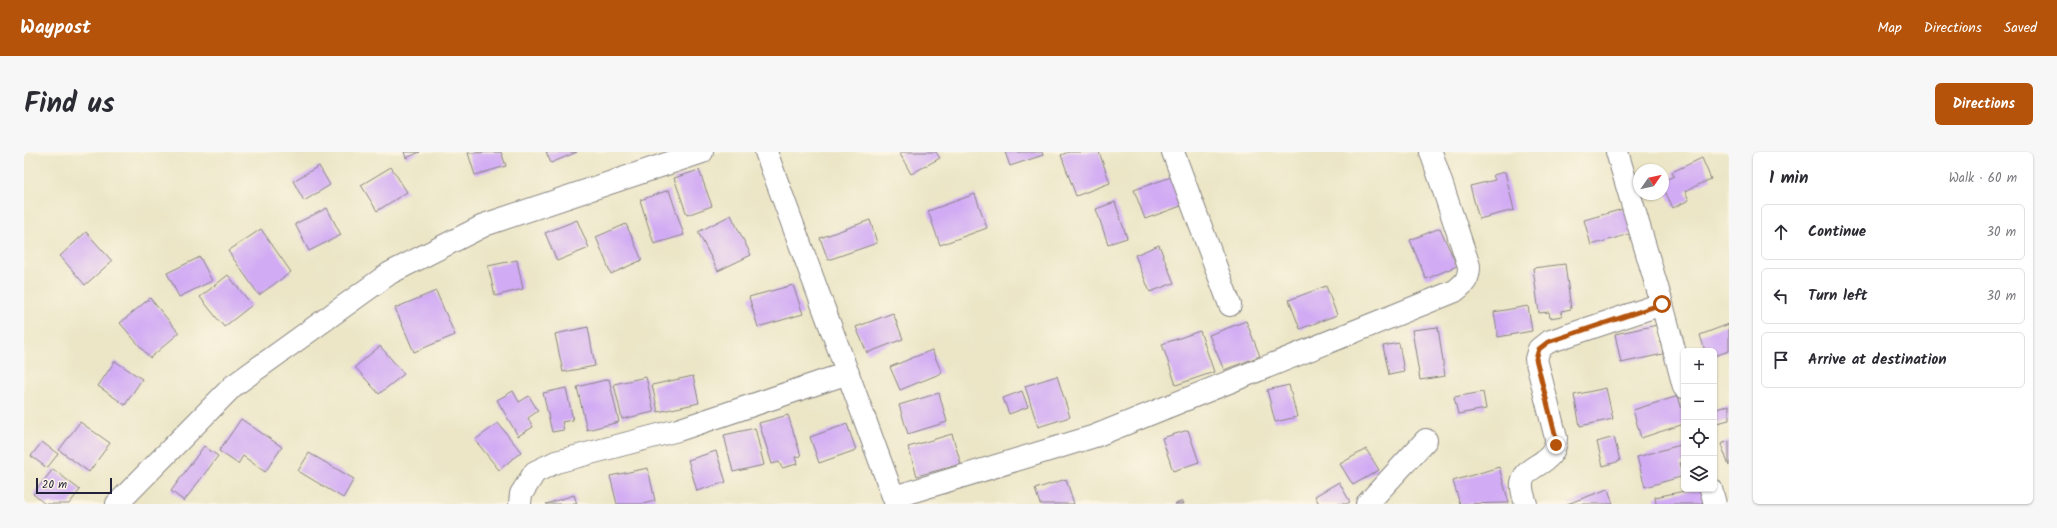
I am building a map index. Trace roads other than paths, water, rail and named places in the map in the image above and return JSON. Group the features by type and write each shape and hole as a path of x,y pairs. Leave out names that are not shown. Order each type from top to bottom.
{"street":[{"path":"118,504 233,386 390,273 487,224 702,152"},
{"path":"766,152 895,501 1095,436 1455,291 1469,277 1469,266 1431,152"},
{"path":"1173,152 1230,305"},
{"path":"1617,152 1662,304 1683,384"},
{"path":"1526,504 1522,489 1522,481 1526,475 1550,457 1556,445 1556,438 1536,359 1539,349 1548,342 1662,304"},
{"path":"520,504 521,494 535,472 556,462 678,430 848,373"},
{"path":"1367,504 1426,440"},
{"path":"1712,492 1715,504"}]}
